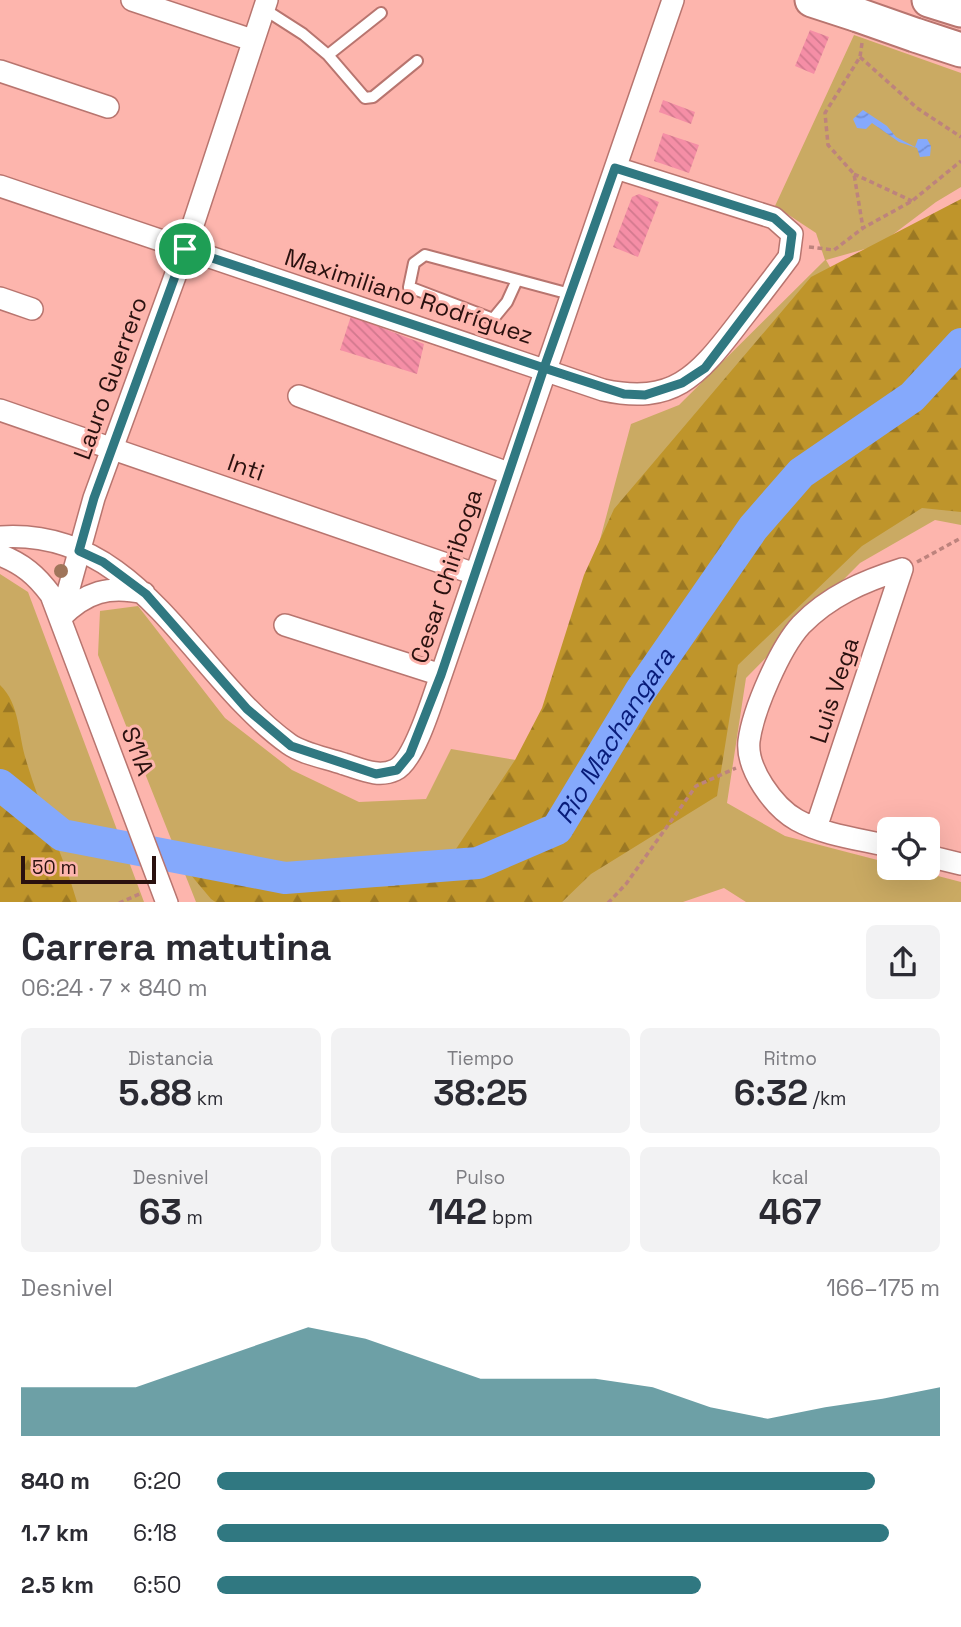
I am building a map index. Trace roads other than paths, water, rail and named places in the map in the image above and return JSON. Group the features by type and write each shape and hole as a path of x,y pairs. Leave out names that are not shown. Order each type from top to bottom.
{"main road":[{"path":"812,0 861,25 915,35 961,50"},
{"path":"929,0 961,10"}],"street":[{"path":"132,0 252,40"},
{"name":"Cesar Chiriboga","path":"0,537 44,541 79,551 115,569 146,594 247,709 291,746 376,774 397,770 410,754 441,675 544,368 673,0"},
{"name":"Lauro Guerrero","path":"61,617 79,551 113,448 185,249 265,4"},
{"path":"0,71 108,107"},
{"name":"Maximiliano Rodríguez","path":"0,186 624,394 645,395 682,383 705,368 789,257 793,246 792,234 774,218 615,168"},
{"path":"0,298 32,309"},
{"path":"299,396 508,473"},
{"name":"Inti","path":"0,410 475,574"},
{"name":"S11A","path":"0,555 18,562 35,574 51,594 160,892"},
{"name":"Luis Vega","path":"902,569 816,828 795,819 770,794 751,762 749,742 757,715 780,661 800,627 840,594 867,580 902,569"},
{"path":"61,617 78,600 100,590 123,588 146,594"},
{"path":"285,625 441,675"},
{"path":"816,828 877,843"},
{"path":"940,856 959,857"}],"lane":[{"path":"265,4 328,55 365,98 373,97 417,61"},
{"path":"328,55 381,13"},
{"path":"517,280 507,302 493,319 409,286 414,263 425,256 517,280 570,294"}],"water":[{"path":"863,110 887,126 896,137 915,147 918,139 927,139 931,146 930,156 920,157 917,148 899,142 872,123 866,129 857,128 853,119"}],"waterway":[{"name":"Rio Machangara","path":"0,785 62,835 285,878 478,863 557,829 641,690 753,528 801,473 912,397 961,344"}]}
